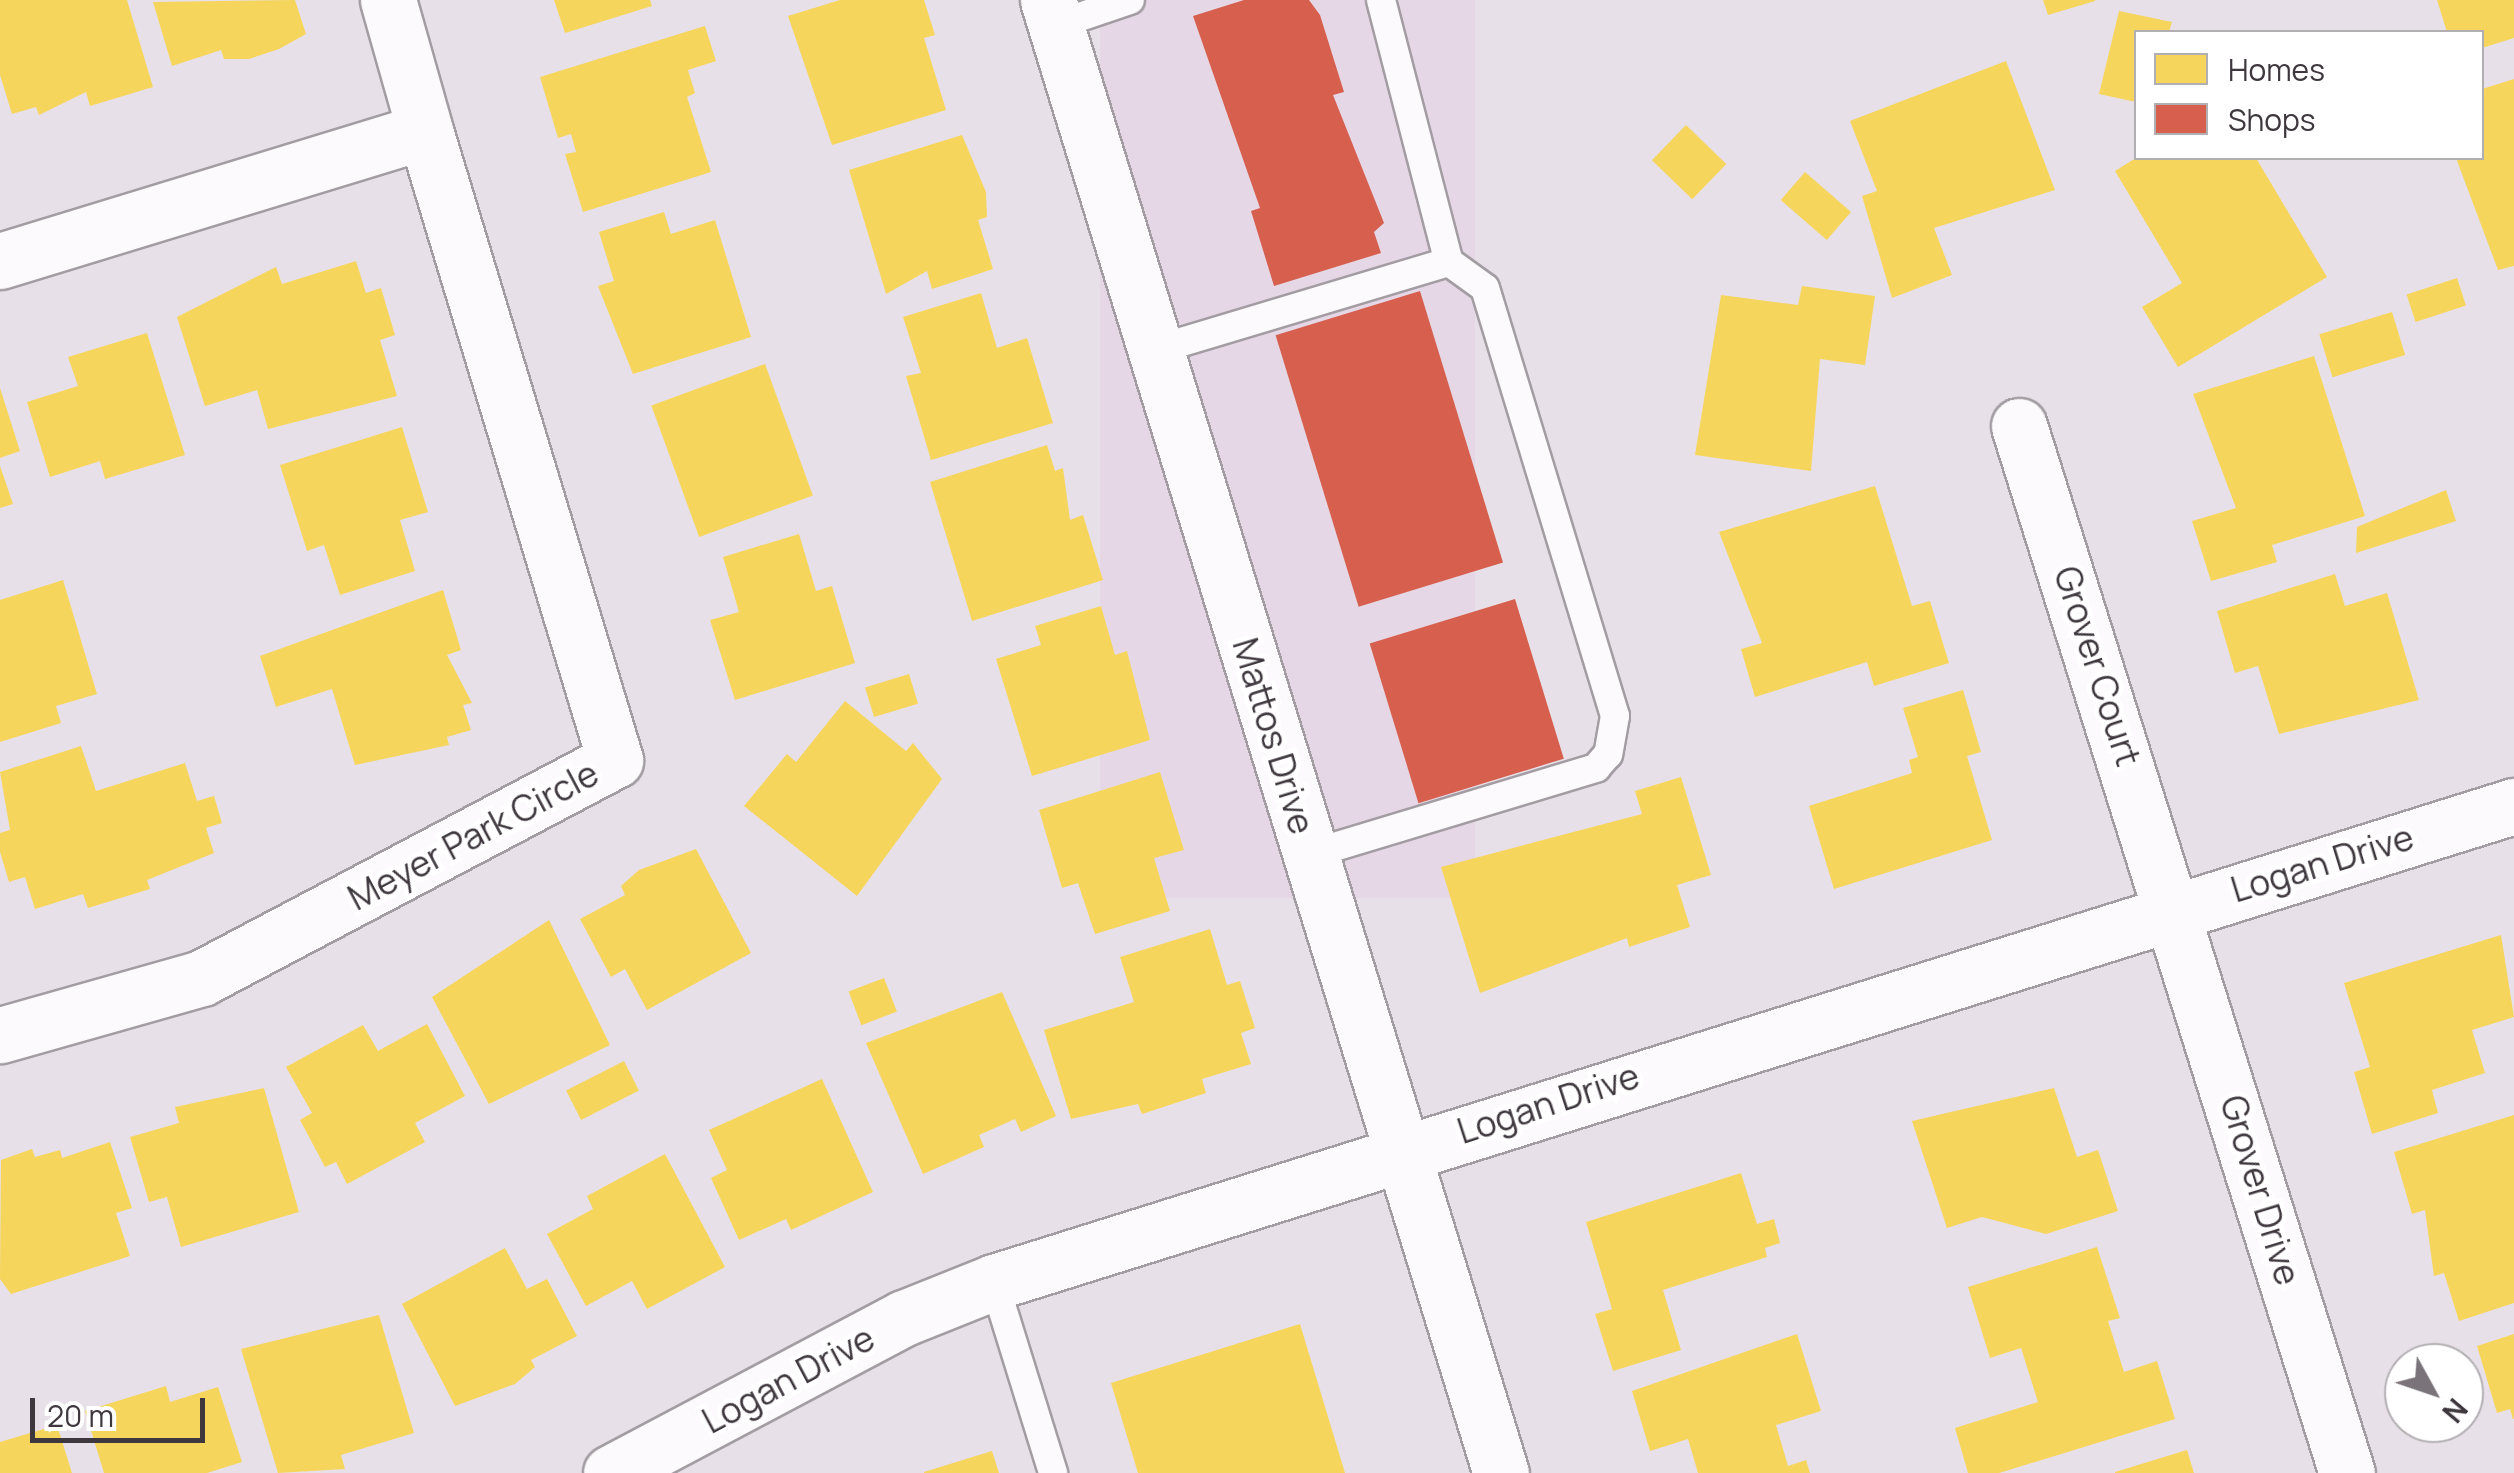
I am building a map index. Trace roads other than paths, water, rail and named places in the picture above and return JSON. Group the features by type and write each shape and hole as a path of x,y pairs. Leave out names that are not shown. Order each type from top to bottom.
{"street":[{"name":"Meyer Park Circle","path":"0,1035 202,978 615,760 388,0"},
{"name":"Mattos Drive","path":"1052,12 1500,1473"},
{"path":"0,261 425,131"},
{"name":"Grover Court","path":"2019,426 2176,907"},
{"name":"Logan Drive","path":"611,1473 904,1318 994,1282 2176,907 2514,806"},
{"name":"Grover Drive","path":"2176,907 2347,1473"}],"lane":[{"path":"1052,12 1130,0"},
{"path":"1311,854 1596,768 1608,754 1615,716 1486,288 1449,262 1381,0"},
{"path":"1155,350 1449,262"},
{"path":"994,1282 1053,1473"}]}
